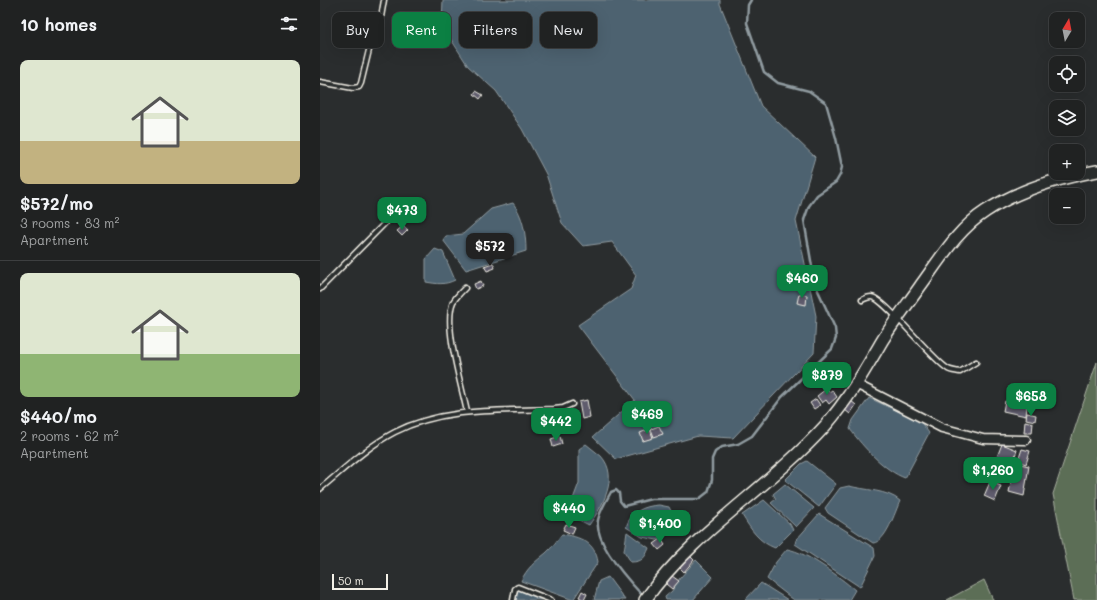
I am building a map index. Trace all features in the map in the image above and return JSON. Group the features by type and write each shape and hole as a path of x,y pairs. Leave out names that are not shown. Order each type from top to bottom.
{"street":[{"path":"650,598 700,540 801,450 826,425 856,384 897,317 953,240 985,212 1026,189 1067,176 1097,171"},
{"path":"856,384 927,422 961,435 983,439 1026,440"}],"lane":[{"path":"320,82 353,88 358,87 361,83 370,46 380,23 384,0"},
{"path":"320,289 386,223"},
{"path":"465,288 453,303 450,321 467,412"},
{"path":"862,300 871,297 875,298 897,317 938,362 949,370 960,372 976,362"},
{"path":"320,489 376,443 395,432 420,422 467,412 554,409 563,408 572,404"},
{"path":"513,600 515,589 518,587 551,600"}],"green space":[{"path":"1097,362 1097,600 1074,600 1053,494"},
{"path":"984,580 993,600 947,600"}],"water":[{"path":"443,0 720,0 720,4 761,106 815,157 796,221 816,316 814,353 733,438 698,436 616,459 593,437 635,400 578,325 631,289 636,275 612,242 583,246 562,223 546,174 522,129 496,91 468,66 451,39 451,12 443,12"},
{"path":"513,203 523,226 526,251 466,270 443,240 446,236 463,234 491,209"},
{"path":"435,249 443,252 455,280 441,284 426,282 426,259"},
{"path":"869,398 920,421 929,433 905,478 897,475 875,458 850,429 853,420"},
{"path":"586,444 601,456 609,473 609,482 604,501 589,525 575,518 570,507 579,483 579,449"},
{"path":"807,461 836,484 819,507 785,480 801,464"},
{"path":"785,484 814,508 796,527 771,503 776,499 773,494"},
{"path":"849,486 883,492 900,501 890,526 882,538 878,541 873,543 828,513 825,508 840,488"},
{"path":"764,500 790,524 793,530 775,548 764,542 756,535 742,515"},
{"path":"659,505 669,507 679,527 657,540 642,537 626,527 631,517 638,511 643,508"},
{"path":"819,514 874,548 875,556 860,587 795,544 796,540"},
{"path":"627,532 649,548 644,557 638,561 631,562 624,551"},
{"path":"562,534 581,539 590,545 594,550 598,562 573,600 521,581 523,576 535,562 548,551"},
{"path":"787,549 796,551 814,560 855,590 849,600 794,600 767,579 776,562"},
{"path":"696,560 713,577 693,600 666,600 665,597 672,591 680,578"},
{"path":"608,577 625,600 594,600 599,581"},
{"path":"761,583 788,600 745,600"},
{"path":"518,590 546,600 514,600"}],"building":[{"path":"476,91 483,95 480,99 474,94"},
{"path":"403,226 408,230 402,236 397,231"},
{"path":"493,263 495,268 487,271 484,266"},
{"path":"481,281 483,286 476,289 474,284"},
{"path":"799,294 807,295 806,305 797,303"},
{"path":"826,389 829,392 832,390 837,397 829,404 826,400 822,403 817,396"},
{"path":"1009,396 1016,398 1015,403 1007,401"},
{"path":"816,399 820,405 814,409 810,403"},
{"path":"587,400 590,417 582,419 579,402"},
{"path":"851,401 856,405 850,414 845,410"},
{"path":"1005,401 1027,406 1026,416 1003,411"},
{"path":"1027,413 1036,415 1035,421 1026,419"},
{"path":"554,418 556,424 546,426 545,420"},
{"path":"1025,421 1033,423 1032,433 1024,433"},
{"path":"659,426 663,434 654,437 651,429"},
{"path":"650,429 653,438 643,441 640,433"},
{"path":"560,436 562,444 553,447 551,439"},
{"path":"1002,444 1017,450 1011,468 995,462"},
{"path":"1022,449 1030,451 1026,464 1018,461"},
{"path":"1015,463 1029,466 1024,496 1009,492"},
{"path":"990,482 1001,486 995,501 984,496"},
{"path":"566,524 575,527 572,534 563,530"},
{"path":"661,539 665,545 659,550 654,544"},
{"path":"690,556 694,560 684,572 680,568"},
{"path":"672,576 679,581 672,589 666,584"},
{"path":"582,591 587,594 584,600 579,597"}],"waterway":[{"path":"642,595 620,570 606,550 601,539 598,529 598,520 611,492 616,490 619,493 620,501 624,506 651,499 699,499 708,492 712,480 712,459 715,452 722,447 738,444 752,436 782,397 832,349 836,338 835,328 815,284 804,220 809,206 817,195 836,182 840,175 842,167 836,138 826,103 809,91 778,83 764,72 747,23 748,5 751,0"}]}
